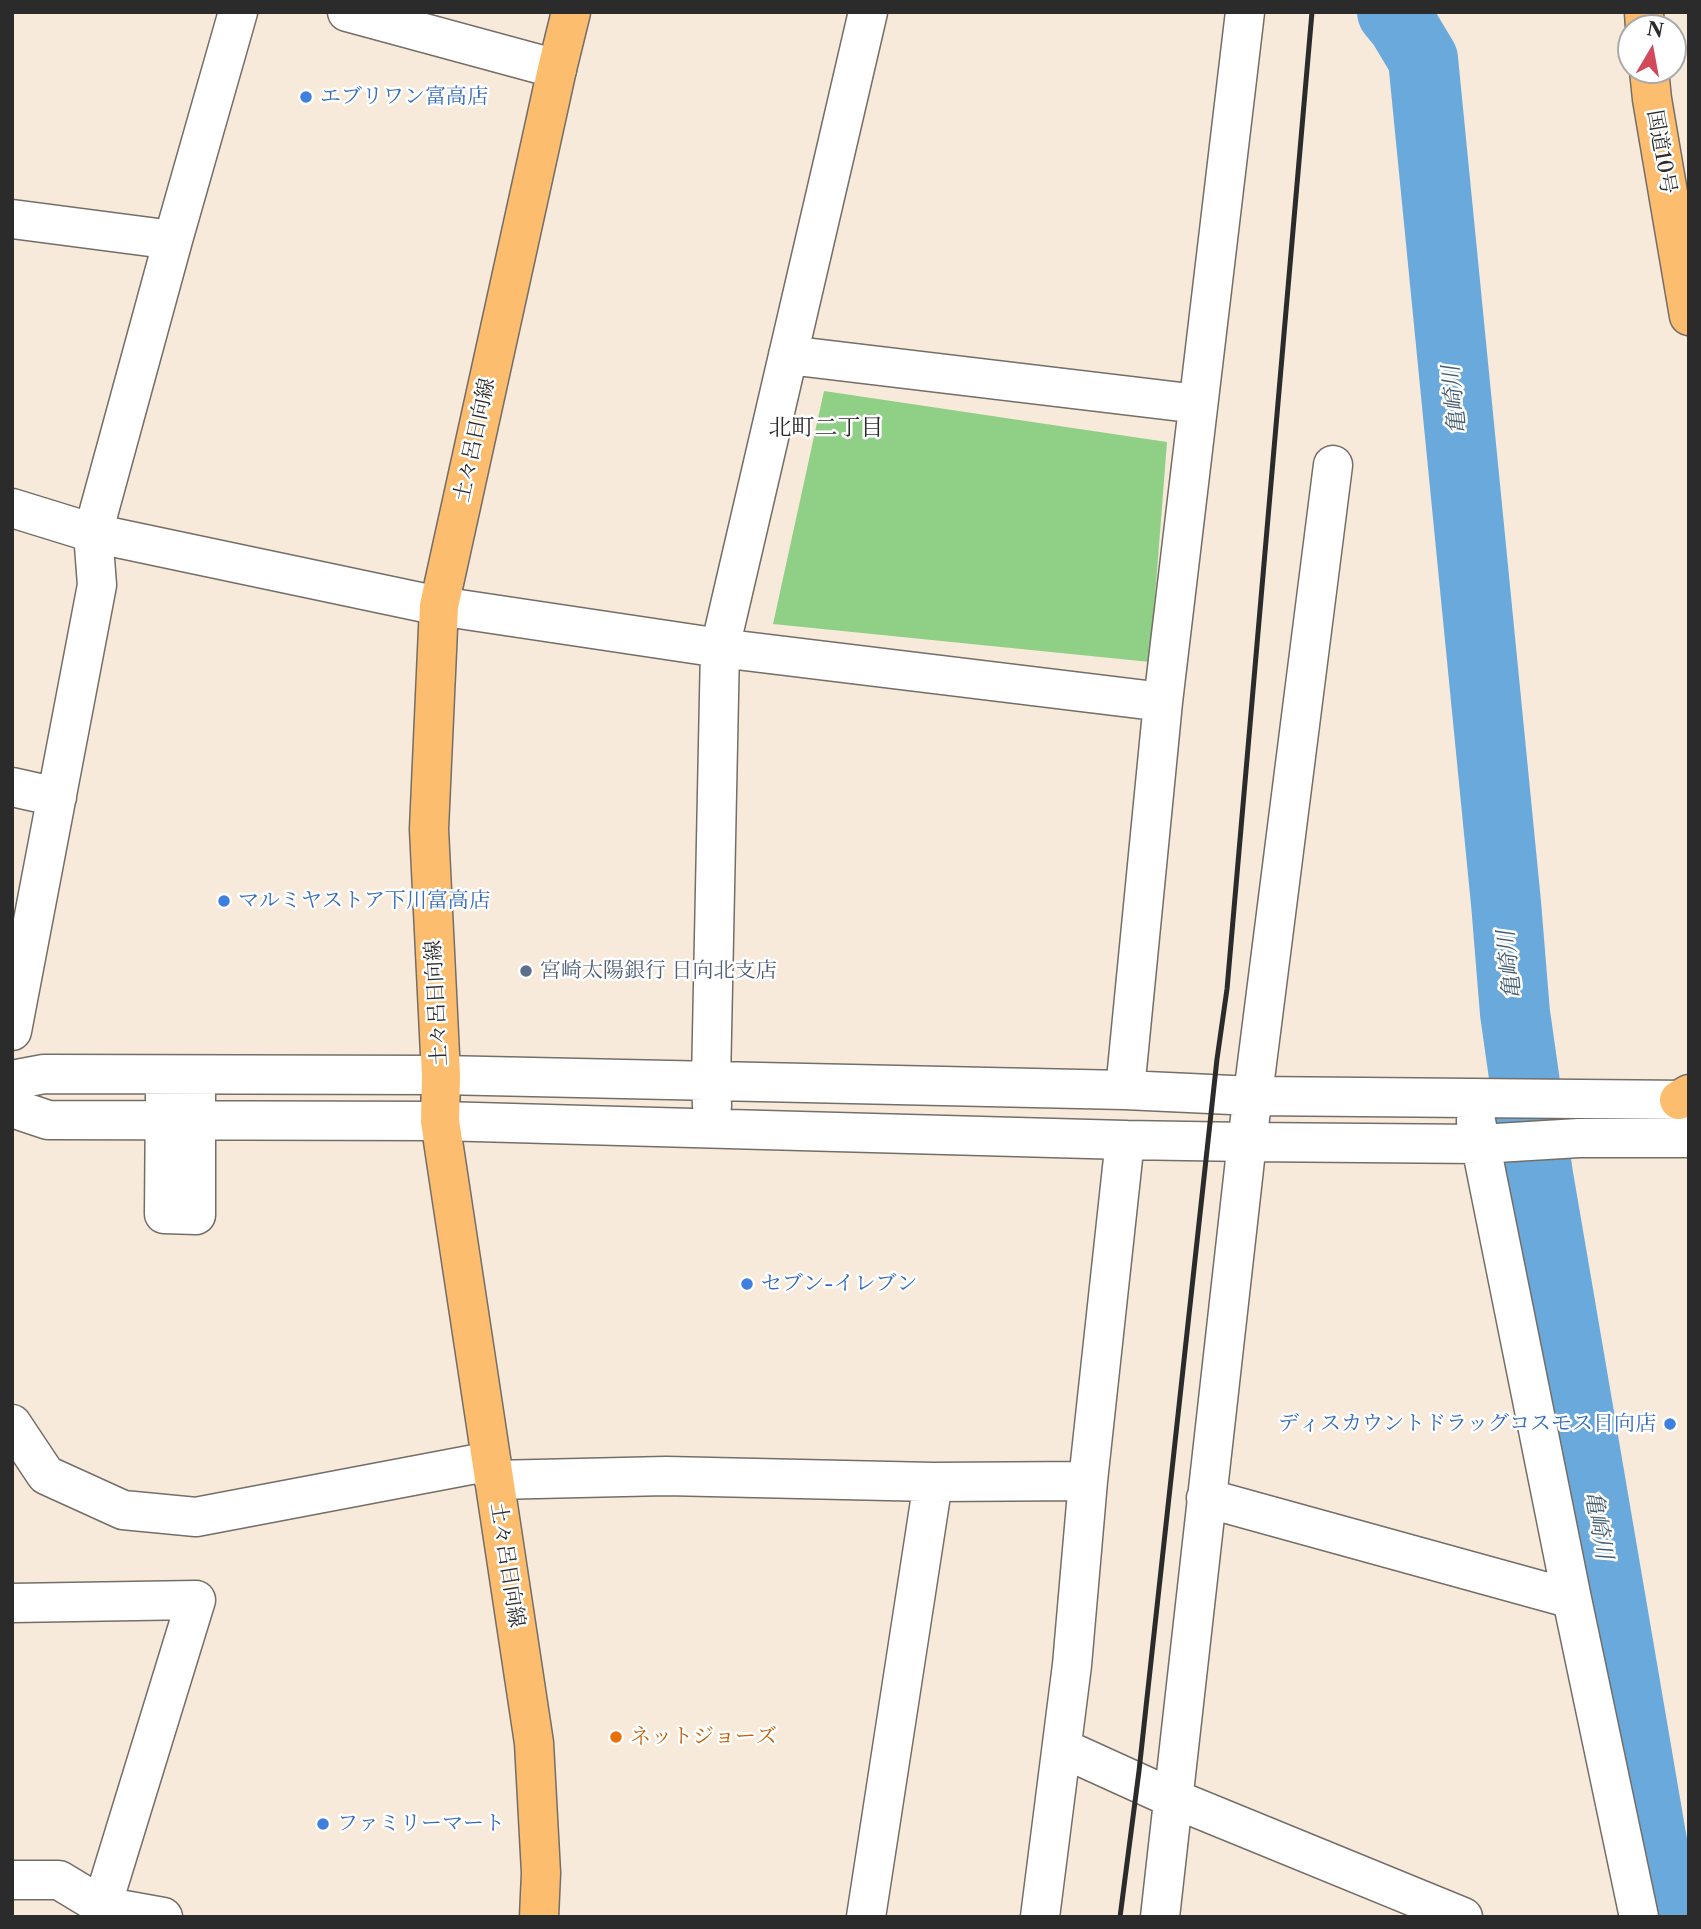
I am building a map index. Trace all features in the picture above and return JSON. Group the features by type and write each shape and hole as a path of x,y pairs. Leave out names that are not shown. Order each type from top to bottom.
{"main road":[{"name":"土々呂日向線","path":"538,1917 541,1873 534,1743 440,1121 441,1075 429,829 439,606 556,69 571,12"},
{"name":"国道10号","path":"1650,84 1689,316"}],"street":[{"path":"12,1031 97,585 93,533 238,12"},
{"path":"347,12 556,69"},
{"path":"713,1128 711,1082 720,648 868,12"},
{"path":"1125,1090 1163,702 1245,12"},
{"path":"12,219 173,240"},
{"path":"788,355 1198,404"},
{"path":"1160,1917 1247,1142 1333,465"},
{"path":"12,508 93,533 439,606 720,648 1163,702"},
{"path":"12,787 57,797"},
{"path":"12,1080 44,1074 441,1075 1125,1090 1253,1096 1577,1100 1686,1098"},
{"path":"180,1074 180,1121"},
{"path":"1472,1098 1572,1599 1639,1917"},
{"path":"12,1108 48,1120 440,1121 1125,1140 1480,1144 1579,1138 1689,1138"},
{"path":"1040,1917 1072,1665 1088,1481 1125,1140"},
{"path":"12,1424 46,1475 123,1510 196,1517 493,1471 933,1482 1088,1481"},
{"path":"866,1917 933,1482"},
{"path":"1206,1498 1572,1599"},
{"path":"12,1603 196,1600 102,1906"},
{"path":"1062,1748 1172,1798 1463,1917"},
{"path":"12,1880 59,1880 102,1906 163,1917"}],"green space":[{"path":"824,391 1167,442 1150,662 773,624"}],"waterway":[{"name":"亀崎川","path":"1392,12 1423,59 1515,1013 1538,1175 1659,1883 1669,1917"}],"railway":[{"path":"1120,1917 1139,1771 1217,1059 1227,989 1312,12"}],"place":[{"name":"エブリワン富高店","path":"306,97"},
{"name":"マルミヤストア下川富高店","path":"224,901"},
{"name":"宮崎太陽銀行 日向北支店","path":"526,971"},
{"name":"セブン-イレブン","path":"747,1284"},
{"name":"ディスカウントドラッグコスモス日向店","path":"1670,1424"},
{"name":"ネットジョーズ","path":"616,1737"},
{"name":"ファミリーマート","path":"323,1824"}],"district":[{"name":"北町二丁目","path":"826,428"}]}
